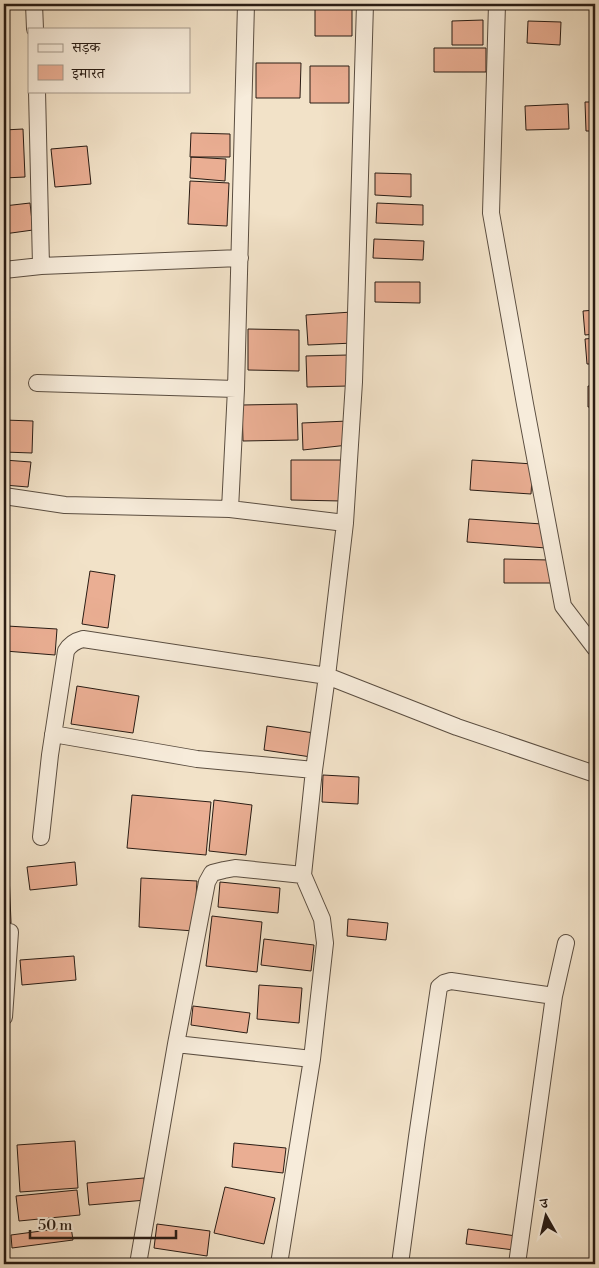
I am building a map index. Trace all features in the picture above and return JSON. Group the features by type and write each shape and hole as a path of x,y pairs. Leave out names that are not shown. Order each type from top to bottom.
{"street":[{"path":"34,4 35,28"},
{"path":"230,509 236,389 246,4"},
{"path":"279,1264 312,1059 325,943 322,919 303,875 314,770 345,523 354,382 365,4"},
{"path":"497,4 491,213 563,606 595,648"},
{"path":"36,92 41,266"},
{"path":"4,270 41,266 240,258"},
{"path":"37,383 236,389"},
{"path":"4,496 65,505 230,509 345,523"},
{"path":"42,837 53,734 66,651 68,646 83,639 327,676 457,727 595,774"},
{"path":"53,734 198,759 314,770"},
{"path":"138,1264 176,1044 207,882 212,873 236,868 303,875"},
{"path":"4,1017 10,932"},
{"path":"517,1264 554,996 566,943"},
{"path":"400,1264 416,1137 439,987 450,981 554,996"},
{"path":"176,1044 312,1059"}],"building":[{"path":"315,8 352,9 352,36 315,36"},
{"path":"483,20 483,45 452,45 452,21"},
{"path":"528,21 561,22 560,45 527,43"},
{"path":"434,48 486,48 486,72 434,72"},
{"path":"256,63 301,63 300,98 256,98"},
{"path":"310,66 349,66 349,103 310,103"},
{"path":"585,102 595,102 595,131 586,131"},
{"path":"568,104 569,129 526,130 525,106"},
{"path":"23,129 25,177 4,178 4,130"},
{"path":"191,133 230,134 230,157 190,157"},
{"path":"87,146 91,184 55,187 51,149"},
{"path":"191,157 226,159 225,181 190,178"},
{"path":"375,173 411,174 411,197 375,195"},
{"path":"190,181 229,183 227,226 188,224"},
{"path":"30,203 33,230 4,234 4,206"},
{"path":"377,203 423,205 423,225 376,223"},
{"path":"374,239 424,241 423,260 373,258"},
{"path":"592,277 595,277 595,305"},
{"path":"375,282 420,282 420,303 375,302"},
{"path":"595,310 595,334 585,335 583,311"},
{"path":"352,312 354,343 308,345 306,315"},
{"path":"248,329 299,330 299,371 248,370"},
{"path":"595,338 595,364 587,364 585,339"},
{"path":"348,355 348,386 307,387 306,356"},
{"path":"588,386 595,386 595,407 588,407"},
{"path":"297,404 298,440 243,441 242,405"},
{"path":"4,420 33,421 32,453 4,452"},
{"path":"348,421 348,445 303,450 302,423"},
{"path":"4,460 31,462 28,487 4,485"},
{"path":"291,460 343,460 342,501 291,500"},
{"path":"472,460 533,464 531,494 470,490"},
{"path":"469,519 542,524 546,548 467,542"},
{"path":"504,559 549,560 553,583 504,583"},
{"path":"90,571 115,575 108,628 82,624"},
{"path":"7,626 57,629 55,655 5,651"},
{"path":"77,686 139,696 133,733 71,724"},
{"path":"267,726 314,733 311,757 264,750"},
{"path":"323,775 359,777 358,804 322,802"},
{"path":"132,795 211,802 206,855 127,848"},
{"path":"214,800 252,805 246,855 209,851"},
{"path":"75,862 77,885 30,890 27,867"},
{"path":"9,873 11,923 4,923 4,874"},
{"path":"141,878 197,881 194,931 139,927"},
{"path":"220,882 280,888 278,913 218,907"},
{"path":"212,916 262,922 257,972 206,966"},
{"path":"348,919 388,923 386,940 347,936"},
{"path":"264,939 314,945 311,971 261,965"},
{"path":"74,956 76,980 22,985 20,960"},
{"path":"259,985 302,988 299,1023 257,1019"},
{"path":"193,1006 250,1013 247,1033 191,1025"},
{"path":"75,1141 78,1188 20,1192 17,1145"},
{"path":"234,1143 286,1148 283,1173 232,1167"},
{"path":"144,1178 146,1200 89,1205 87,1183"},
{"path":"225,1187 275,1198 264,1244 214,1233"},
{"path":"77,1190 80,1215 19,1221 16,1196"},
{"path":"157,1224 210,1231 207,1256 154,1248"},
{"path":"71,1227 73,1240 12,1248 11,1235"},
{"path":"468,1229 516,1236 514,1250 466,1244"},
{"path":"593,1244 595,1244 595,1264 590,1264"}]}
